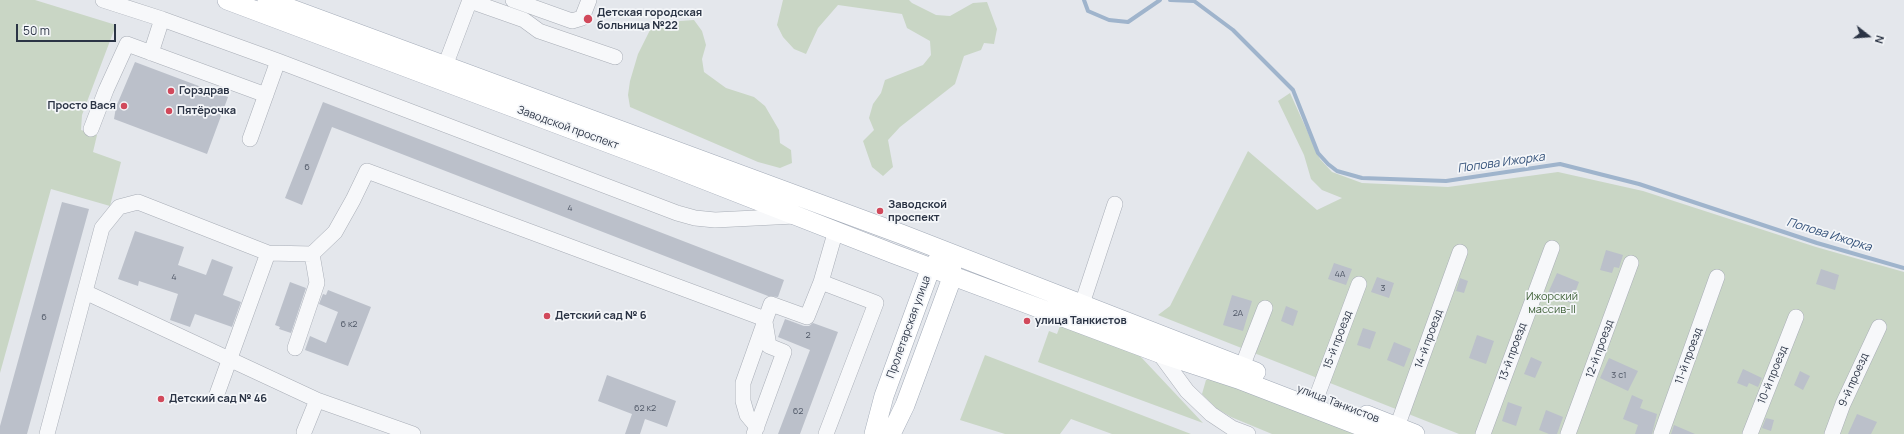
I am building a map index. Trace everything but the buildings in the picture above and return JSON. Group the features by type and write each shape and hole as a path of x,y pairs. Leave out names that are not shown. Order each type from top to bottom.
{"main road":[{"name":"Заводской проспект","path":"227,0 948,252"},
{"name":"Заводской проспект","path":"267,0 442,74 931,267"},
{"name":"Пролетарская улица","path":"874,434 884,396 931,267 948,252"},
{"path":"891,434 905,405 953,275 948,252"},
{"name":"улица Танкистов","path":"948,252 1316,396 1390,430"},
{"name":"улица Танкистов","path":"931,267 1159,353 1390,430 1415,434"}],"street":[{"path":"103,0 162,18 278,61 677,213 695,218 715,220 801,216"},
{"path":"442,74 470,0 524,20 539,31 615,57"},
{"path":"496,10 510,0"},
{"path":"513,0 572,21 582,18 589,0"},
{"path":"151,53 162,18"},
{"path":"91,129 106,90 127,44 266,95"},
{"path":"250,139 278,61"},
{"path":"46,434 102,228 118,207 138,202 268,253 312,254 335,232 367,171 765,319"},
{"path":"1082,304 1115,204"},
{"path":"756,431 747,415 743,401 742,383 765,319 771,304 807,317 821,282 836,230"},
{"name":"13-й проезд","path":"1483,434 1552,248"},
{"name":"14-й проезд","path":"1390,430 1460,252"},
{"path":"217,394 268,253"},
{"path":"295,348 317,283 312,254"},
{"name":"12-й проезд","path":"1568,434 1631,263"},
{"name":"11-й проезд","path":"1661,434 1717,277"},
{"path":"821,282 876,303 826,434"},
{"name":"15-й проезд","path":"1316,396 1359,284"},
{"path":"85,292 188,342 230,358 317,400 412,434"},
{"path":"1242,367 1265,308"},
{"name":"10-й проезд","path":"1750,434 1796,317"},
{"path":"756,431 784,352 769,346 765,319"},
{"name":"9-й проезд","path":"1832,434 1843,404 1879,327"},
{"path":"1159,353 1187,391 1211,414 1232,428 1248,434"},
{"path":"304,432 317,400"}],"green space":[{"path":"0,0 35,0 116,25 82,115 81,130 97,135 93,152 121,162 110,206 51,189 0,373"},
{"path":"783,0 909,0 936,15 950,16 973,3 987,2 997,29 994,44 984,43 981,50 964,56 955,84 900,127 888,140 893,167 883,176 872,167 863,141 874,130 869,118 873,104 881,93 885,80 923,65 931,55 930,41 907,28 902,14 838,5 818,28 806,54 794,49 783,37 777,25"},
{"path":"694,20 702,31 706,45 702,59 704,72 726,88 754,97 765,106 779,130 780,143 791,150 792,163 780,168 758,162 630,107 628,95 630,81 638,54 650,30 680,21"},
{"name":"Ижорский массив-II","path":"1290,93 1320,159 1332,172 1362,183 1448,187 1558,172 1643,191 1816,247 1904,272 1904,434 1459,434 1158,315 1170,306 1248,151 1317,210 1342,198 1322,190 1311,179 1304,155 1278,101"},
{"path":"1060,326 1140,356 1203,423 1038,362 1049,331 1057,334"},
{"path":"985,355 1191,434 1112,434 1071,419 1060,434 1005,434 960,420"},
{"path":"1213,378 1355,434 1272,434 1231,417 1216,408 1202,394 1206,380"}],"waterway":[{"name":"Попова Ижорка","path":"1084,0 1088,11 1109,20 1128,22 1160,0"},
{"name":"Попова Ижорка","path":"1170,0 1194,1 1233,30 1293,90 1318,153 1337,171 1362,178 1446,181 1560,164 1639,184 1817,243 1904,268"}],"place":[{"name":"Детская городская больница №22","path":"588,19"},
{"name":"Горздрав","path":"171,91"},
{"name":"Просто Вася","path":"124,106"},
{"name":"Пятёрочка","path":"169,111"},
{"name":"Заводской проспект","path":"880,211"},
{"name":"Детский сад № 6","path":"547,316"},
{"name":"улица Танкистов","path":"1027,321"},
{"name":"Детский сад № 46","path":"161,399"}]}
